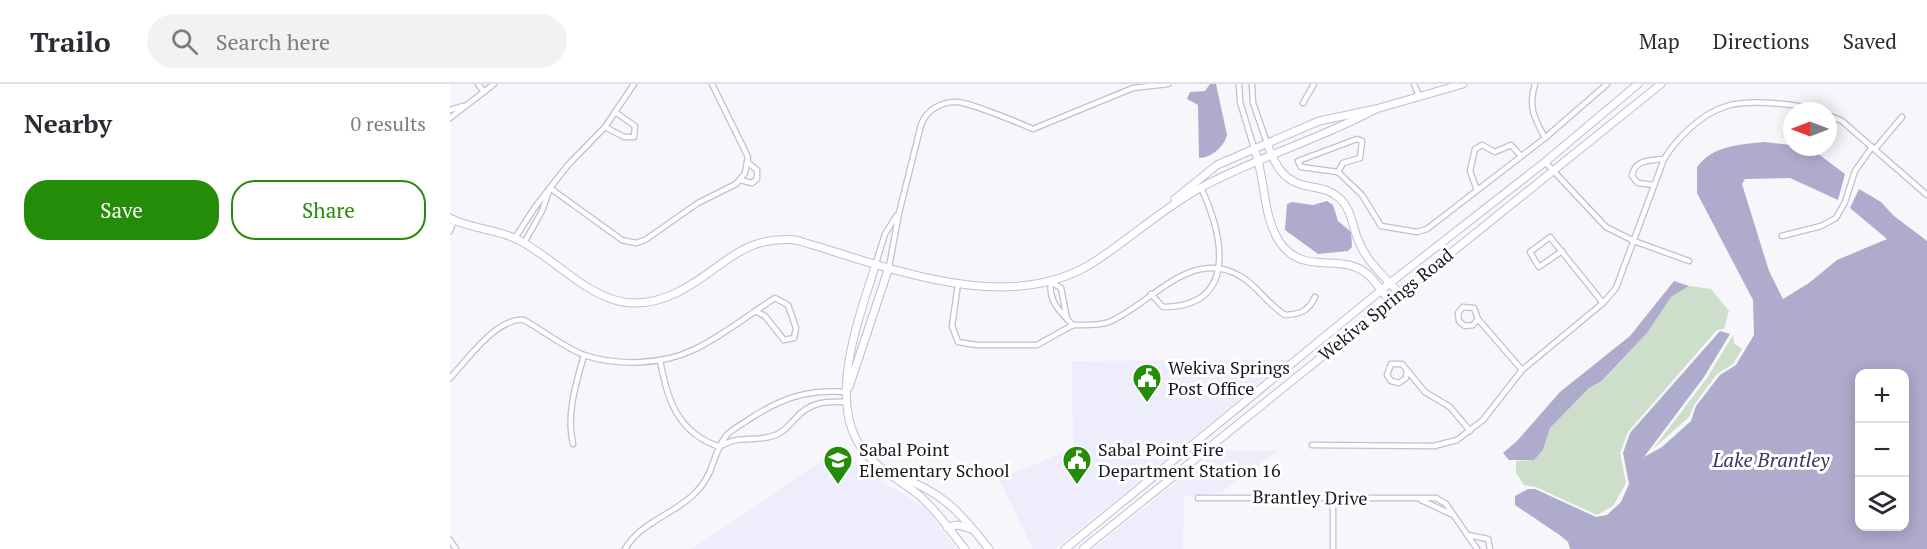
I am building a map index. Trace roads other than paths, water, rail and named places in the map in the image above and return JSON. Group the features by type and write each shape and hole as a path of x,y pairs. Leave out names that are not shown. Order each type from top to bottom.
{"street":[{"path":"478,84 484,92"},
{"path":"450,118 494,84"},
{"path":"515,238 550,188 605,127 634,84"},
{"path":"550,188 622,240 636,243 698,203 740,180 745,173 748,157 712,84"},
{"path":"847,392 869,333 889,267 898,213 924,116 936,106 958,102 1034,129 1133,87 1168,84"},
{"path":"1239,84 1240,102 1259,161 1269,222 1280,242 1293,256 1308,262 1355,267 1366,273 1390,301"},
{"path":"1252,84 1255,110 1280,173 1289,181 1325,189 1340,197 1350,213 1359,242 1368,258 1399,293"},
{"path":"1303,103 1314,84"},
{"path":"1414,84 1419,96"},
{"path":"450,231 452,219 515,238 587,288 611,299 629,303 651,302 680,291 730,255 761,241 796,240 958,284 1021,288 1051,282 1093,262 1167,207 1191,184 1217,165 1319,121 1376,109 1463,84"},
{"path":"1535,84 1530,99 1533,116 1545,138"},
{"path":"1338,172 1343,163 1360,159 1362,141 1357,139 1298,161 1301,167 1338,172 1362,195 1382,226 1417,232 1426,229 1545,138 1607,84"},
{"name":"Wekiva Springs Road","path":"1065,549 1381,290 1545,162 1638,84"},
{"name":"Wekiva Springs Road","path":"1083,549 1399,293 1554,173 1661,84"},
{"path":"450,110 466,105"},
{"path":"1312,445 1434,446 1457,440 1470,431 1490,412 1522,370 1603,303 1616,288 1664,159 1673,144 1719,109 1729,105 1783,105"},
{"path":"1167,207 1201,188 1376,109"},
{"path":"605,127 624,137 634,137 635,126 615,112"},
{"path":"1782,236 1821,226 1836,218 1845,202 1855,171 1902,117"},
{"path":"1837,120 1927,195"},
{"path":"1476,190 1470,171 1475,149 1482,146 1495,152 1511,145 1521,155"},
{"path":"1654,185 1638,183 1632,176 1633,170 1640,163 1664,159"},
{"path":"740,180 752,183 757,179 757,170 747,162"},
{"path":"1545,162 1606,227 1634,241 1689,261"},
{"path":"524,243 542,211 550,188"},
{"path":"1151,294 1163,307 1180,307 1197,302 1208,291 1219,270 1218,228 1201,188"},
{"path":"898,213 885,234 849,362 846,402 851,430 858,444 876,465 921,498 965,549"},
{"path":"1562,251 1539,267 1530,252 1550,237 1562,251 1603,303"},
{"path":"958,284 952,326 958,342 977,345 1037,345 1073,325 1106,323 1136,308 1151,294 1187,271 1219,270 1239,275 1285,315 1300,314 1310,306 1315,297"},
{"path":"1051,282 1062,288 1067,319"},
{"path":"1051,282 1049,292 1053,302 1073,325"},
{"path":"450,378 498,327 515,319 524,320 584,355 612,361 660,360 694,350 775,298 785,301 796,328 794,338 784,340 765,316 755,311"},
{"path":"1478,319 1473,325 1465,326 1459,321 1458,313 1463,307 1471,306 1477,311 1478,319 1522,370"},
{"path":"573,444 570,430 572,407 584,355"},
{"path":"660,360 665,388 674,411 684,426 705,442 720,447 741,438 772,436 783,432 799,413 817,403 846,402"},
{"path":"1407,370 1406,378 1399,382 1391,381 1387,375 1388,367 1395,362 1402,364 1431,397 1450,407 1470,431"},
{"path":"625,549 637,534 690,498 705,484 720,447 735,429 783,399 817,390 847,392"},
{"path":"891,474 933,491 960,513 989,549"},
{"path":"1158,474 1166,482"},
{"name":"Brantley Drive","path":"1198,498 1421,500 1436,498 1446,504 1477,549"},
{"path":"1434,505 1436,498"},
{"path":"1333,499 1333,549"},
{"name":"Brantley Drive","path":"1421,500 1452,515"},
{"path":"1096,523 1104,533"},
{"path":"947,527 966,526 975,531"},
{"name":"Brantley Drive","path":"1468,536 1488,539 1490,549"},
{"path":"450,540 456,549"}],"water":[{"path":"1210,84 1216,84 1227,135 1217,151 1199,158 1198,105 1187,99 1190,92 1205,91"},
{"name":"Lake Brantley","path":"1764,142 1783,144 1783,156 1821,156 1845,174 1838,200 1790,178 1745,179 1742,184 1769,271 1783,299 1809,283 1837,260 1887,239 1850,208 1859,189 1881,202 1894,216 1927,241 1927,549 1570,549 1568,542 1561,536 1515,505 1515,496 1528,489 1535,489 1596,517 1607,515 1621,502 1629,484 1623,453 1630,433 1720,331 1730,334 1704,377 1644,457 1662,447 1691,421 1696,406 1720,375 1736,365 1754,335 1753,300 1697,193 1697,167 1711,154 1736,145"},
{"path":"1327,201 1333,205 1338,221 1351,232 1352,247 1348,251 1318,254 1285,230 1287,204 1292,202 1313,205"},
{"path":"1674,281 1689,286 1671,297 1647,333 1602,381 1589,388 1550,428 1543,450 1534,460 1509,460 1503,453 1517,441 1560,392 1630,336"}],"place":[{"name":"Wekiva Springs Post Office","path":"1147,404"},
{"name":"Sabal Point Elementary School","path":"838,486"},
{"name":"Sabal Point Fire Department Station 16","path":"1077,486"}]}
